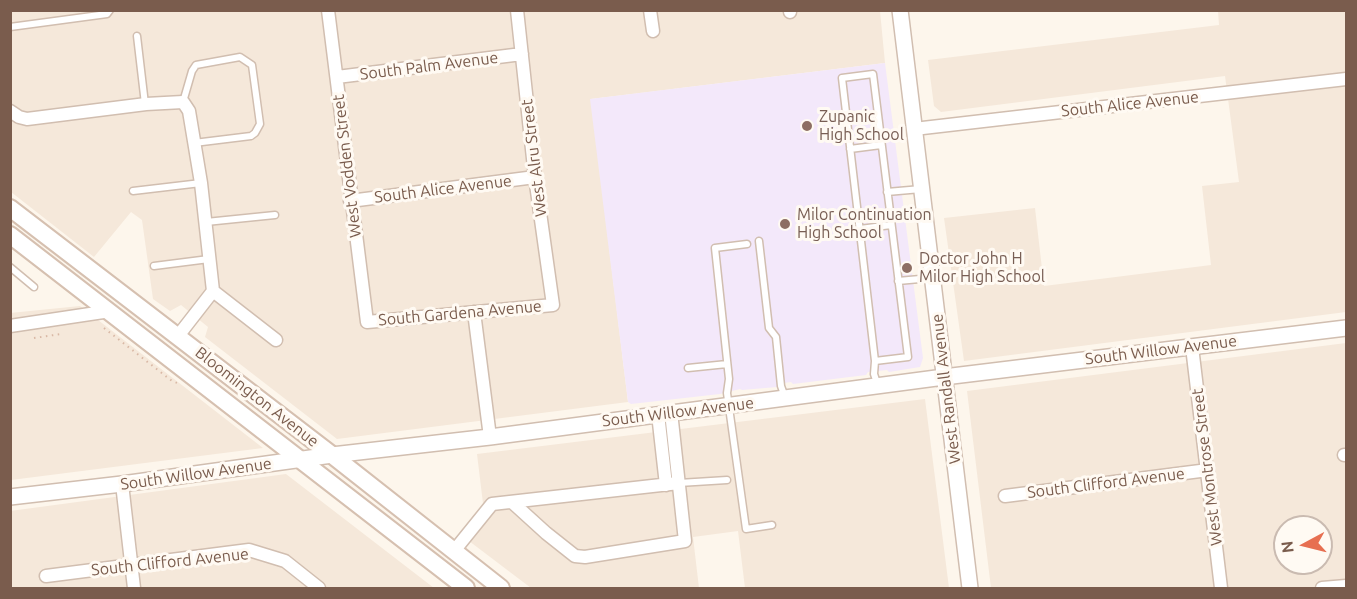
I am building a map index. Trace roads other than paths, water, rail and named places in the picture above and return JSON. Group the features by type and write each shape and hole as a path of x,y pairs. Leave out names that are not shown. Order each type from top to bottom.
{"main road":[{"name":"Bloomington Avenue","path":"10,208 501,588"},
{"name":"Bloomington Avenue","path":"10,235 466,588"}],"street":[{"name":"West Vodden Street","path":"328,10 366,322"},
{"name":"West Alru Street","path":"517,10 553,304"},
{"path":"650,10 653,31"},
{"name":"West Randall Avenue","path":"900,10 970,588"},
{"name":"South Palm Avenue","path":"337,77 522,54"},
{"name":"South Alice Avenue","path":"914,129 1347,79"},
{"path":"10,111 27,119 146,104 183,102 189,111 195,143 213,291 178,336"},
{"name":"South Alice Avenue","path":"350,201 536,177"},
{"path":"213,291 276,340"},
{"name":"South Gardena Avenue","path":"366,322 553,304"},
{"path":"10,326 110,311"},
{"path":"474,312 489,436"},
{"name":"South Willow Avenue","path":"10,497 944,377 1347,328"},
{"name":"West Montrose Street","path":"1192,346 1221,588"},
{"path":"513,503 575,556 585,557 685,541 679,483 664,413"},
{"path":"664,413 666,485"},
{"name":"South Clifford Avenue","path":"1005,496 1208,470"},
{"path":"454,551 492,504 679,483"},
{"path":"122,484 134,588"},
{"name":"South Clifford Avenue","path":"46,576 249,550 285,561 319,588"},
{"path":"1322,588 1347,585"}],"lane":[{"path":"10,27 107,14 111,10"},
{"path":"138,36 146,104"},
{"path":"183,102 196,65 240,57 252,65 260,124 255,133 251,136 195,143"},
{"path":"875,361 908,357 873,74 842,78 875,361 874,374 878,386"},
{"path":"850,149 881,145"},
{"path":"133,191 201,183"},
{"path":"887,192 921,189"},
{"path":"205,222 275,215"},
{"path":"860,229 891,225"},
{"path":"759,242 769,328 777,337 781,386 785,398"},
{"path":"747,244 715,248 729,379 727,393 746,529 772,525"},
{"path":"154,266 209,259"},
{"path":"10,267 34,286"},
{"path":"898,281 932,278"},
{"path":"688,368 727,364"},
{"path":"679,483 727,480"}],"place":[{"name":"Zupanic High School","path":"807,126"},
{"name":"Milor Continuation High School","path":"785,224"},
{"name":"Doctor John H Milor High School","path":"907,268"}]}
